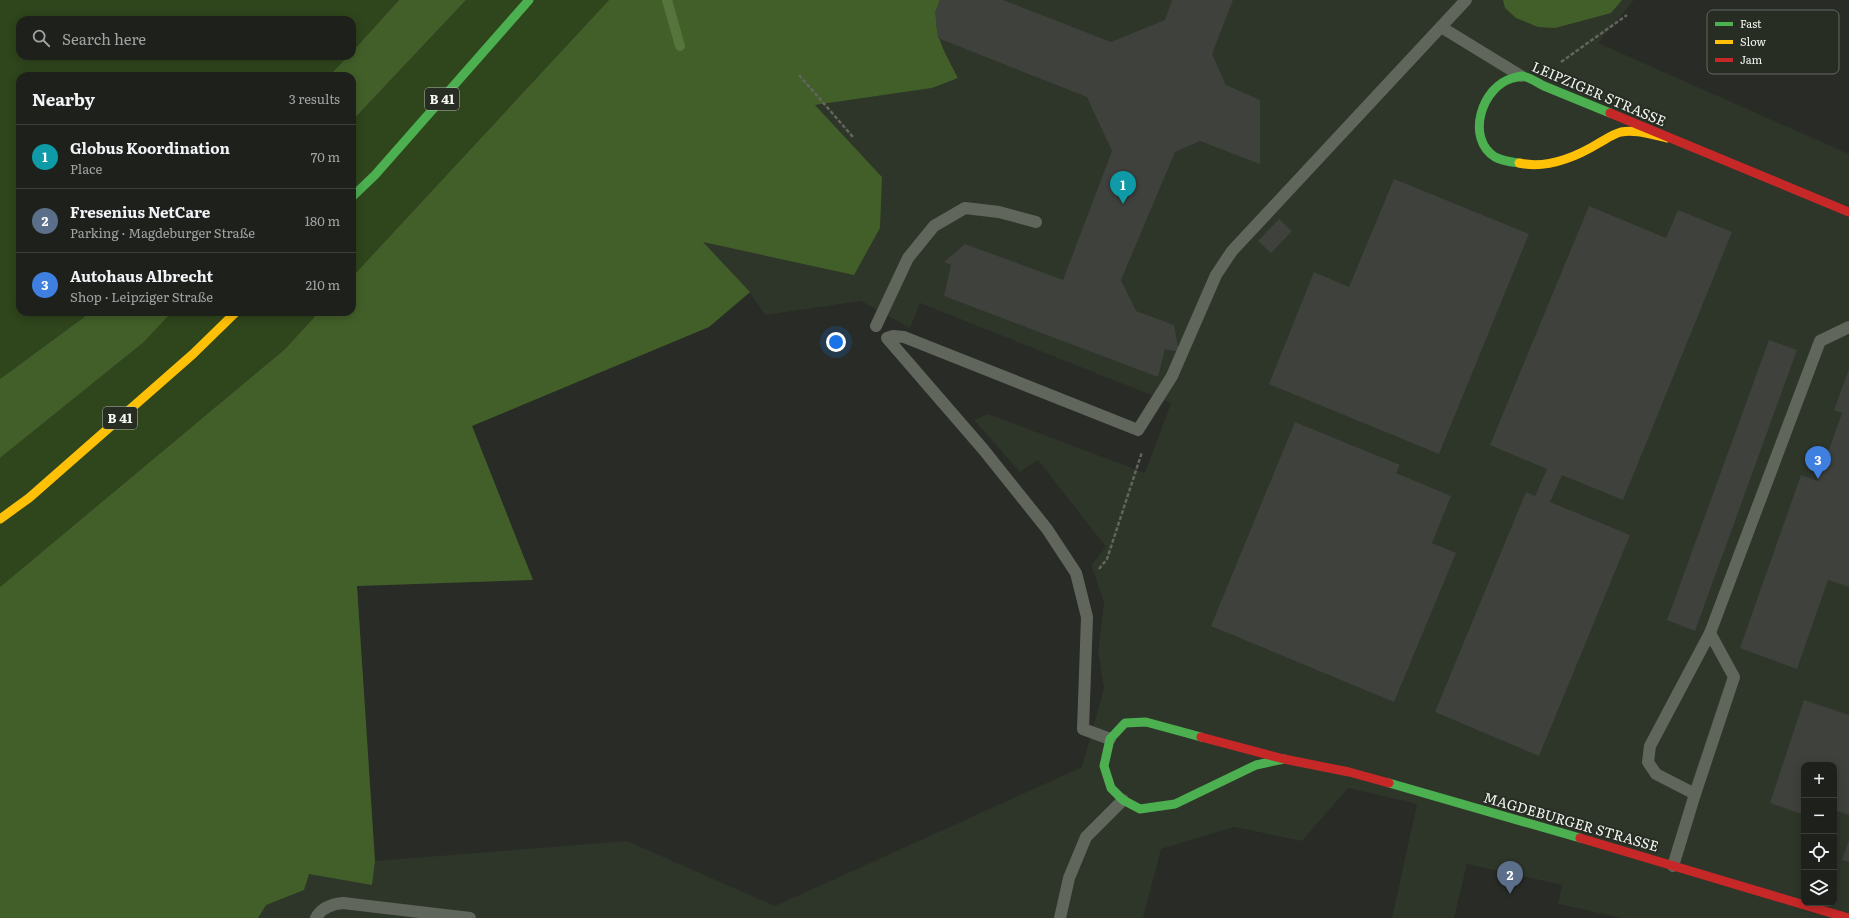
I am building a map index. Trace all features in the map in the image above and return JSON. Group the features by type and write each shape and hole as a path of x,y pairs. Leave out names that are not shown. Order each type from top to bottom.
{"main road":[{"name":"B 41","path":"356,194 375,175 530,0"},
{"name":"LEIPZIGER STRASSE","path":"1667,138 1637,132 1622,132 1576,154 1546,165 1528,166 1494,156 1485,146 1479,127 1480,112 1486,98 1501,82 1521,76 1667,138 1849,212"},
{"name":"B 41","path":"0,520 29,498 193,354 232,316"},
{"name":"MAGDEBURGER STRASSE","path":"1284,759 1256,765 1175,804 1140,809 1123,800 1112,788 1104,766 1110,739 1125,723 1146,722 1284,759 1349,772 1848,918"}],"lane":[{"path":"1110,739 1083,729 1087,617 1076,572 1047,529 983,449 887,338 893,336 904,337 1138,430 1172,376 1216,275 1232,251 1466,0"},
{"path":"1441,26 1521,76"},
{"path":"876,326 908,258 934,226 965,208 999,212 1036,222"},
{"path":"1695,794 1656,774 1648,762 1650,746 1710,633 1820,341 1849,327"},
{"path":"1673,866 1734,676 1710,633"},
{"path":"1060,918 1069,878 1086,837 1123,800"},
{"path":"316,918 318,914 332,904 343,903 470,918"}],"path":[{"path":"1560,62 1627,15"},
{"path":"799,75 853,137"},
{"path":"1081,592 1107,559 1143,449 1143,422"}],"shaded area":[{"path":"940,0 1503,0 1505,8 1611,13 1622,0 1634,0 1598,43 1849,154 1849,918 1622,918 1558,904 1562,885 1467,864 1454,918 1392,918 1417,804 1348,788 1302,841 1234,827 1161,849 1143,918 0,918 319,371 882,177 815,105 932,88 958,78 938,38 935,12","holes":["750,293 765,315 861,301 910,328 920,303 1171,403 1145,473 988,414 974,420 1020,472 1038,460 1106,547 1091,565 1104,602 1098,652 1104,688 1082,767 775,906 627,841 375,861 357,586 533,580 472,425 709,327"]}],"green space":[{"path":"0,0 399,0 356,48 356,16 16,16 16,60 344,60 333,72 16,72 16,316 86,316 0,379"},
{"path":"399,0 466,0 356,117 356,72 333,72 344,60 356,60 356,48"},
{"path":"466,0 609,0 356,273 356,117"},
{"path":"609,0 940,0 936,21 937,31 944,50 958,78 932,88 815,105 882,177 880,228 854,275 703,242 750,292 709,327 472,426 533,580 357,586 375,861 372,885 309,874 304,890 266,905 258,918 0,918 0,587 285,349 315,316 356,316 356,273"},
{"path":"1503,0 1622,0 1611,13 1555,28 1538,27 1516,18 1505,8"},
{"path":"86,316 168,316 144,342 0,458 0,379"},
{"path":"168,316 315,316 285,349 0,587 0,458 144,342"}],"building":[{"path":"940,0 1003,0 1111,42 1165,20 1172,0 1233,0 1212,54 1226,85 1260,100 1260,164 1200,141 1175,152 1121,280 1136,311 1174,325 1179,352 1165,349 1158,377 944,296 951,265 944,262 965,244 1063,280 1112,151 1087,97 938,38 935,12"},
{"path":"1394,179 1529,234 1439,454 1269,384 1314,272 1349,287"},
{"path":"1589,206 1666,238 1678,210 1732,232 1623,500 1562,475 1550,502 1630,535 1539,756 1435,712 1526,492 1535,496 1547,469 1490,445"},
{"path":"1279,219 1292,231 1271,253 1258,241"},
{"path":"1769,340 1797,350 1695,631 1667,620"},
{"path":"1849,369 1849,587 1828,580 1797,669 1740,648 1801,475 1818,481 1842,413 1834,410"},
{"path":"1295,422 1400,465 1396,473 1451,496 1432,543 1456,553 1394,702 1211,626"},
{"path":"1804,700 1849,715 1849,815 1837,811 1837,762 1801,762 1801,814 1770,803"},
{"path":"1849,840 1849,862 1842,860"}],"waterway":[{"path":"667,0 680,46"}],"traffic: fast":[{"path":"356,193 375,175 529,0"},
{"path":"1519,163 1495,157 1486,148 1481,138 1479,126 1481,113 1493,91 1502,83 1513,78 1521,76 1525,77 1610,113"},
{"path":"1201,737 1146,722 1125,723 1110,739 1104,766 1111,788 1123,800 1140,809 1175,804 1256,765 1284,759"},
{"path":"1389,783 1580,838"}],"traffic: slow":[{"path":"1519,163 1550,163 1571,157 1581,153 1612,135 1621,132 1638,132 1667,138"},
{"path":"0,519 29,498 193,354 232,316"}],"traffic: jam":[{"path":"1610,113 1849,212"},
{"path":"1201,737 1284,759 1349,772 1389,783"},
{"path":"1580,838 1848,918"}],"place":[{"name":"Globus Koordination","path":"1123,204"},
{"name":"Autohaus Albrecht","path":"1818,479"},
{"name":"Fresenius NetCare","path":"1510,894"}]}
